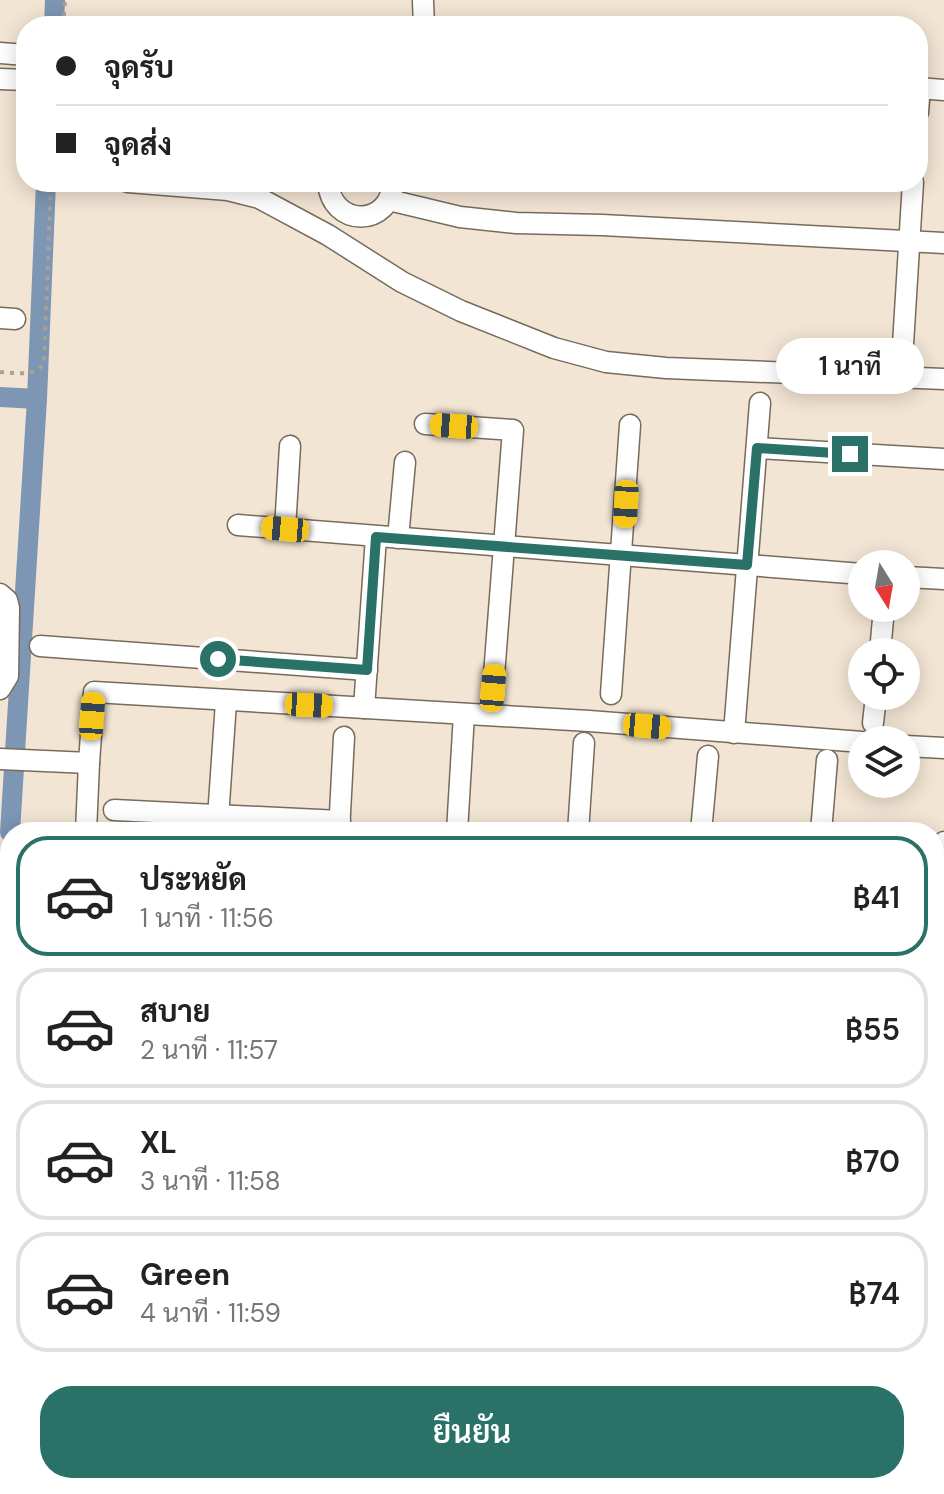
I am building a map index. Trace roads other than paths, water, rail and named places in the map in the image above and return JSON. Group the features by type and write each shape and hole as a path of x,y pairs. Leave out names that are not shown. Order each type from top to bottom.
{"street":[{"path":"423,2 424,16"},
{"path":"232,192 273,204 402,282 461,311 554,348 606,362 666,368 944,379"},
{"path":"331,192 333,201 348,214 366,216 383,208 391,192"},
{"path":"394,192 460,217 516,223 944,243"},
{"path":"901,377 912,192"},
{"path":"328,235 348,214"},
{"path":"734,733 760,403"},
{"path":"425,424 513,430 493,688"},
{"path":"611,694 630,425"},
{"path":"285,529 290,446"},
{"path":"757,448 944,459"},
{"path":"398,538 405,462"},
{"path":"238,525 848,573"},
{"path":"364,708 376,537"},
{"path":"920,578 944,579"},
{"path":"0,594 7,600 9,608 8,676 0,689"},
{"path":"40,646 367,670"},
{"path":"86,822 94,692 589,721 848,741"},
{"path":"218,822 226,702"},
{"path":"873,723 874,710"},
{"path":"458,822 464,714"},
{"path":"340,822 344,737"},
{"path":"579,822 584,743"},
{"path":"920,747 944,748"},
{"path":"702,822 708,756"},
{"path":"0,759 89,763"},
{"path":"822,822 827,760"},
{"path":"114,810 197,822"}],"waterway":[{"path":"54,16 55,0"},
{"path":"0,397 37,399 46,192"},
{"path":"11,822 37,399"}]}
